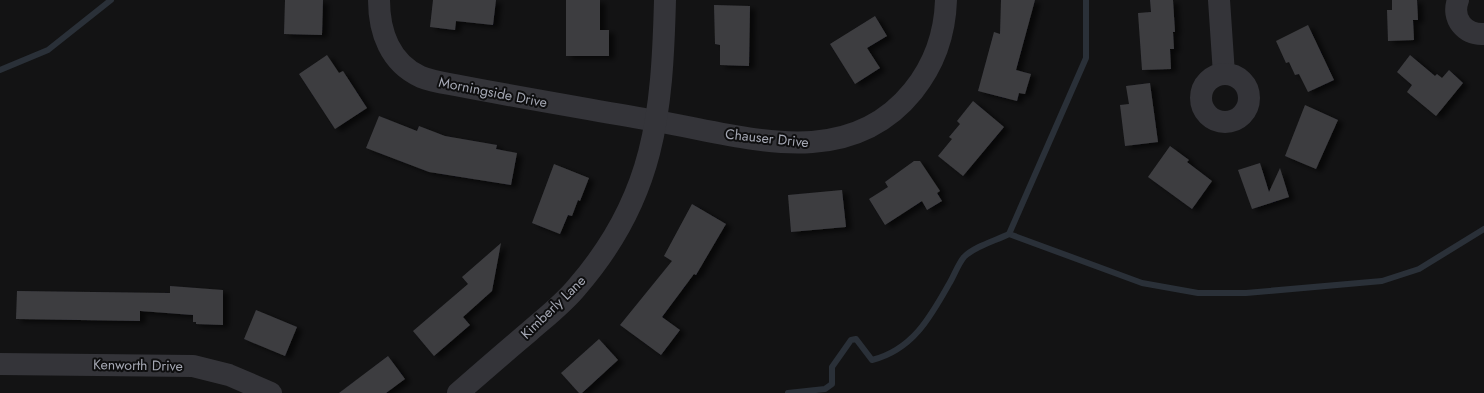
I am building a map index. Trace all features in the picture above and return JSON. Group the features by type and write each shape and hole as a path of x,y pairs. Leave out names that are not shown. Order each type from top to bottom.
{"street":[{"name":"Morningside Drive","path":"379,0 379,13 384,37 393,54 404,66 421,77 455,85 657,121"},
{"name":"Kimberly Lane","path":"458,393 576,288 600,259 618,230 648,163 657,121 662,67 664,0"},
{"name":"Chauser Drive","path":"657,121 723,134 800,144 826,142 849,136 886,117 904,102 922,81 934,59 940,38 946,0"},
{"path":"1219,0 1224,74"},
{"path":"1458,0 1456,13 1463,27 1469,32 1484,34"},
{"name":"Kenworth Drive","path":"0,364 193,366 228,375 271,393"}],"building":[{"path":"285,0 323,0 322,35 284,34"},
{"path":"433,0 496,0 493,25 456,21 455,30 430,27"},
{"path":"566,0 600,0 600,30 609,30 609,56 566,56"},
{"path":"1001,0 1035,0 1016,70 1031,74 1025,94 1019,93 1017,101 978,91 994,32 1000,34"},
{"path":"1150,0 1173,0 1175,32 1173,32 1174,49 1170,49 1171,69 1142,70 1138,13 1151,12"},
{"path":"1392,0 1417,0 1418,20 1413,20 1414,40 1388,41 1387,10 1392,10"},
{"path":"714,5 750,6 749,66 720,65 720,45 715,44"},
{"path":"875,16 887,36 867,48 880,68 855,84 830,44"},
{"path":"1308,25 1334,80 1308,92 1299,74 1295,75 1289,62 1286,63 1276,41"},
{"path":"327,55 339,73 343,71 367,108 335,129 299,74"},
{"path":"1410,55 1435,76 1437,74 1442,78 1449,70 1463,83 1436,116 1407,92 1412,85 1397,72"},
{"path":"1150,83 1158,142 1125,146 1120,105 1129,104 1126,86"},
{"path":"973,101 1004,127 963,176 938,156 952,139 949,137 960,124 957,121"},
{"path":"1305,105 1338,120 1316,169 1285,156"},
{"path":"379,116 417,131 419,126 445,136 497,145 496,149 517,153 511,185 429,172 366,148"},
{"path":"1170,146 1212,181 1192,209 1148,177"},
{"path":"914,161 920,161 940,191 937,193 942,201 927,210 922,201 885,225 869,199 888,187 885,182"},
{"path":"1260,163 1269,192 1280,168 1289,197 1252,209 1238,170"},
{"path":"554,164 589,178 580,201 578,200 572,216 568,215 560,234 532,223"},
{"path":"842,190 846,227 791,232 788,195"},
{"path":"692,204 726,224 696,275 694,274 662,317 680,330 661,355 620,325 672,261 664,256"},
{"path":"501,243 492,291 463,317 470,325 434,356 413,331 468,284 462,277"},
{"path":"170,286 223,290 223,325 196,324 196,322 193,322 193,315 140,311 140,321 16,319 17,291 170,293"},
{"path":"256,310 297,327 285,356 244,339"},
{"path":"599,339 618,360 582,393 579,393 561,373"},
{"path":"388,356 405,379 386,393 339,393"}],"waterway":[{"path":"0,70 48,50 111,0"},
{"path":"788,393 825,389 832,384 832,367 851,340 856,339 872,360 898,349 909,341 927,320 964,257 979,247 1009,234 1086,58 1086,0"},
{"path":"1009,234 1142,283 1198,293 1246,293 1382,281 1419,269 1484,229"}]}
